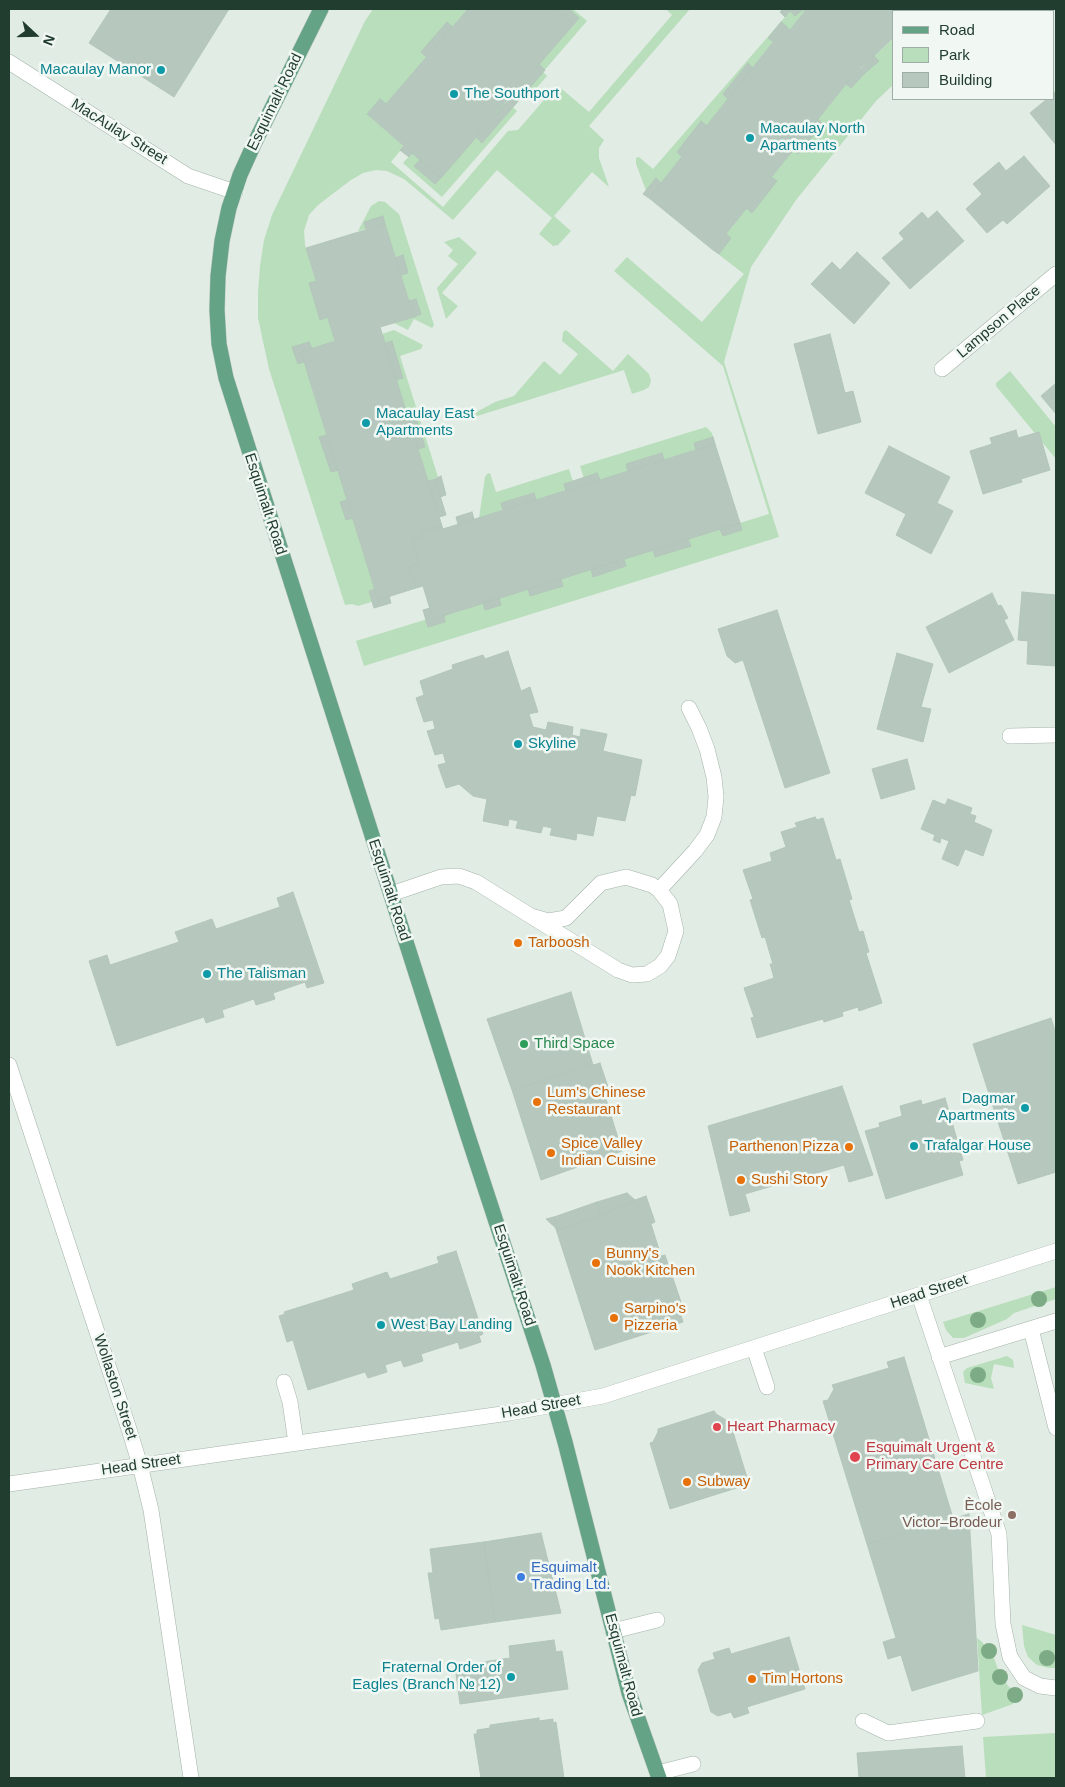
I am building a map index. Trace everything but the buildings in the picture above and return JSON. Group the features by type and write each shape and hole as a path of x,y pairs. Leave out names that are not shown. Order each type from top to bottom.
{"main road":[{"name":"Esquimalt Road","path":"321,9 254,144 240,175 229,208 222,241 218,276 219,344 226,378 464,1124 543,1365 629,1693 658,1776"}],"street":[{"name":"MacAulay Street","path":"9,62 188,176 235,192"},
{"name":"Lampson Place","path":"942,369 1056,274"},
{"path":"660,890 695,851 706,835 714,817 716,797 714,777 700,728 689,708"},
{"path":"1010,736 1056,735"},
{"path":"391,894 441,877 459,876 476,882 618,970 632,975 647,974 660,966 668,956 676,930 670,904 660,890 652,885 626,877 600,883 566,918 548,921 532,916"},
{"name":"Wollaston Street","path":"9,1065 140,1465 154,1529 192,1778"},
{"name":"Head Street","path":"9,1484 555,1405 603,1396 1056,1252"},
{"path":"919,1295 998,1534 1003,1624 1010,1657 1024,1678 1040,1686 1056,1688"},
{"path":"939,1357 1056,1321"},
{"path":"1030,1329 1056,1428"},
{"path":"754,1348 767,1387"},
{"path":"284,1382 290,1402 296,1443"},
{"path":"613,1631 657,1620"},
{"path":"863,1721 888,1732 977,1721"},
{"path":"658,1776 693,1764"}],"green space":[{"path":"373,9 468,9 373,119 404,146 391,162 443,207 508,131 518,130 557,85 589,112 672,15 666,9 690,9 589,126 604,140 599,148 599,158 609,187 592,172 554,216 571,231 558,245 553,246 539,234 552,218 497,170 453,220 404,179 387,171 376,170 363,173 351,180 318,205 309,215 304,231 305,245 335,341 301,352 378,600 358,606 352,604 345,605 269,369 258,318 258,292 264,240 272,215 365,21"},
{"path":"556,9 573,9 587,21 543,72 547,76 526,100 515,91 573,24"},
{"path":"792,9 804,9 805,11 790,30 786,27 649,198 636,164 636,158 639,157 653,169"},
{"path":"925,9 975,9 974,10 924,10"},
{"path":"892,40 892,86 876,101 796,200 751,267 724,362 779,537 364,666 356,641 769,514 723,366 614,271 627,257 702,322 744,274 713,250 851,78"},
{"path":"507,102 517,111 442,197 403,163 412,153"},
{"path":"379,201 385,202 399,214 434,325 432,328 414,319 408,330 394,323 414,316 385,224 358,231 371,206"},
{"path":"459,237 477,253 442,293 458,306 446,319 437,288 458,264 448,256 453,250 444,242"},
{"path":"394,330 423,345 421,349 400,356 438,477 428,481 382,334"},
{"path":"566,330 613,371 628,354 649,374 651,381 649,387 632,394 624,370 474,417 473,414 495,402 514,396 544,361 560,375 578,354 562,341 563,332"},
{"path":"1010,371 1056,427 1056,459 996,386 996,383"},
{"path":"706,427 712,433 715,444 586,485 580,466"},
{"path":"569,469 575,488 479,518 487,474 490,473 496,492"},
{"path":"1056,1287 1056,1299 1014,1313 1007,1319 964,1338 953,1338 946,1330 943,1322"},
{"path":"1007,1356 1013,1360 1014,1368 994,1364 991,1378 994,1389 965,1383 963,1372 967,1368"},
{"path":"1022,1625 1056,1635 1056,1668 1037,1665 1028,1657 1024,1646"},
{"path":"977,1638 994,1658 999,1672 1008,1686 1018,1694 1013,1704 982,1715"},
{"path":"1056,1733 1056,1778 986,1778 983,1737"}],"place":[{"name":"Macaulay Manor","path":"161,70"},
{"name":"The Southport","path":"454,94"},
{"name":"Macaulay North Apartments","path":"750,138"},
{"name":"Macaulay East Apartments","path":"366,423"},
{"name":"Skyline","path":"518,744"},
{"name":"Tarboosh","path":"518,943"},
{"name":"The Talisman","path":"207,974"},
{"name":"Third Space","path":"524,1044"},
{"name":"Lum's Chinese Restaurant","path":"537,1102"},
{"name":"Dagmar Apartments","path":"1025,1108"},
{"name":"Trafalgar House","path":"914,1146"},
{"name":"Parthenon Pizza","path":"849,1147"},
{"name":"Spice Valley Indian Cuisine","path":"551,1153"},
{"name":"Sushi Story","path":"741,1180"},
{"name":"Bunny's Nook Kitchen","path":"596,1263"},
{"name":"Sarpino's Pizzeria","path":"614,1318"},
{"name":"West Bay Landing","path":"381,1325"},
{"name":"Heart Pharmacy","path":"717,1427"},
{"name":"Esquimalt Urgent & Primary Care Centre","path":"855,1457"},
{"name":"Subway","path":"687,1482"},
{"name":"Ècole Victor–Brodeur","path":"1012,1515"},
{"name":"Esquimalt Trading Ltd.","path":"521,1577"},
{"name":"Fraternal Order of Eagles (Branch № 12)","path":"511,1677"},
{"name":"Tim Hortons","path":"752,1679"}]}
